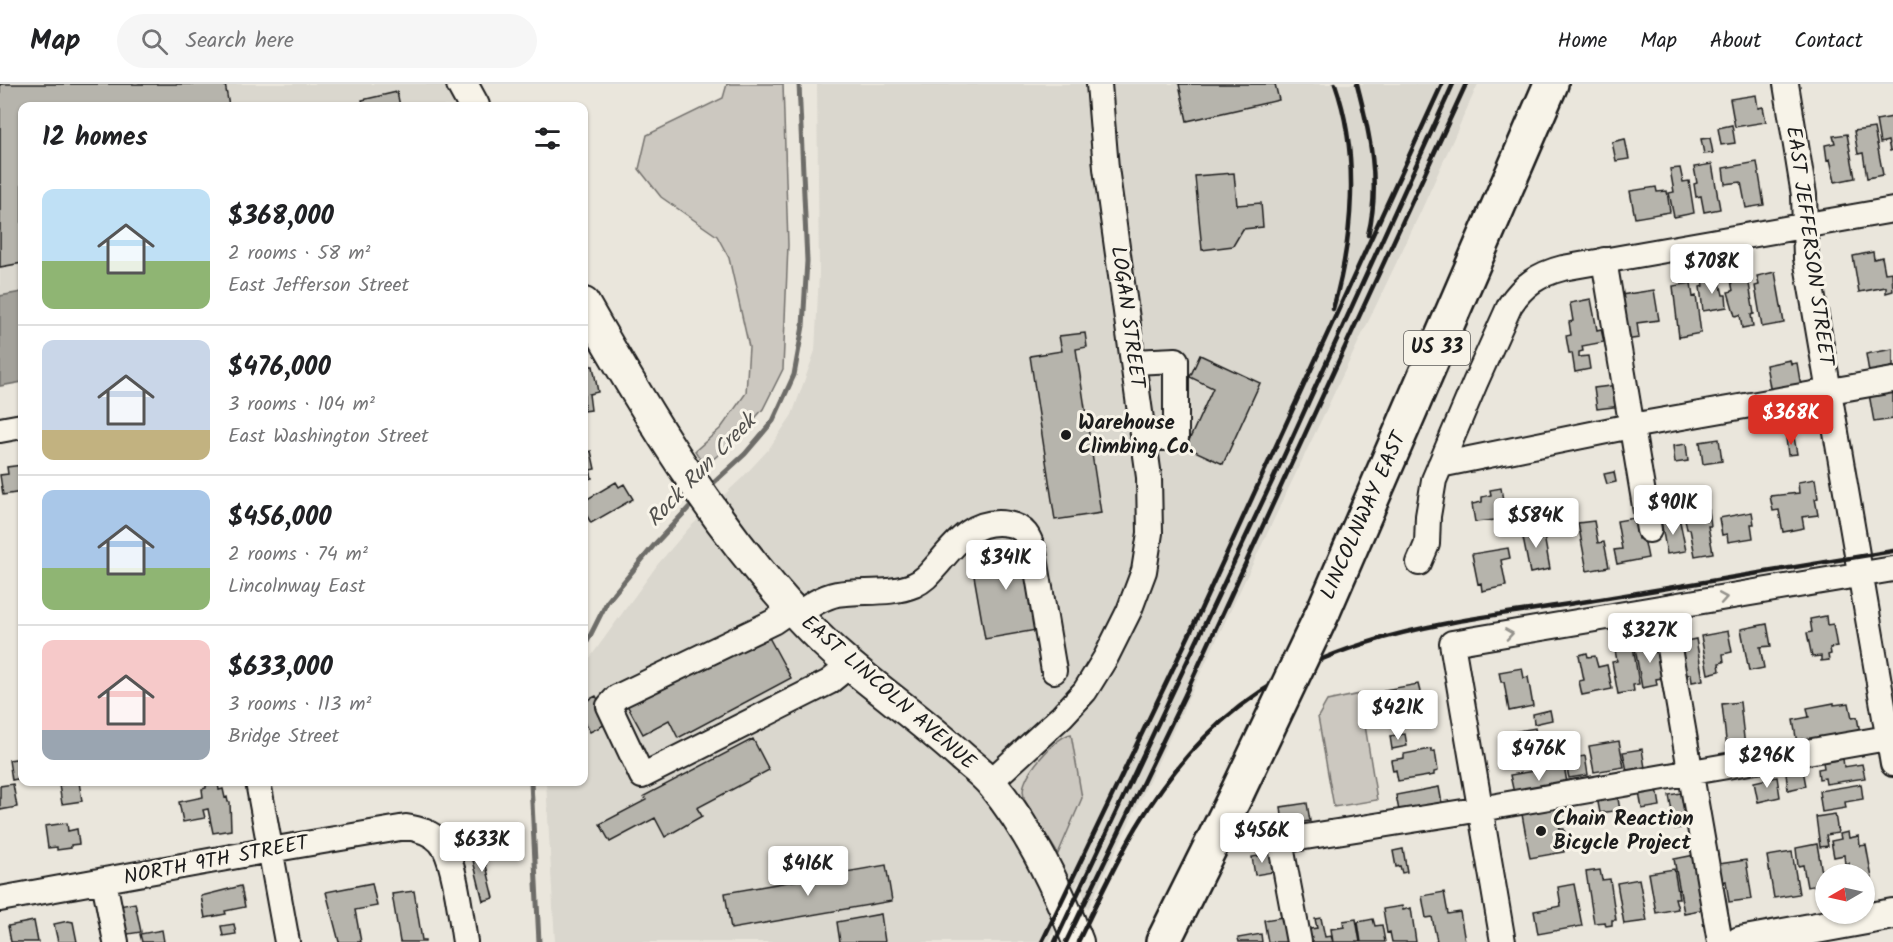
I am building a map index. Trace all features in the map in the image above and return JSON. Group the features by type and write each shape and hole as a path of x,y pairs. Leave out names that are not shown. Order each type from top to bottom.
{"highway":[{"name":"LINCOLNWAY EAST","path":"1163,942 1323,612 1551,84"}],"main road":[{"path":"462,84 472,102"},
{"name":"EAST LINCOLN AVENUE","path":"588,320 725,528 795,612 850,666 942,738 990,782 1028,835 1044,864 1078,942"},
{"path":"1756,941 1807,936 1893,914"}],"street":[{"name":"LOGAN STREET","path":"990,782 1062,716 1084,691 1106,657 1129,611 1144,571 1150,533 1149,477 1106,168 1100,84"},
{"name":"EAST JEFFERSON STREET","path":"1786,84 1804,195 1806,258 1891,737 1893,764"},
{"path":"1419,563 1427,544 1431,497 1440,465 1510,305 1521,290 1541,275 1604,260 1893,210"},
{"path":"1604,260 1649,530"},
{"path":"1132,362 1176,360 1176,438 1143,438"},
{"path":"1440,465 1631,426 1893,380"},
{"path":"0,430 18,427"},
{"path":"850,666 829,682 642,776 609,706 617,697 835,594 885,592 913,586 927,578 959,540 980,525 997,522 1017,525 1028,535 1034,552 1054,671"},
{"path":"1503,942 1452,643 1893,569"},
{"path":"1662,608 1720,942"},
{"path":"1299,942 1280,841 1481,809 1891,737"},
{"path":"259,786 287,942"},
{"name":"NORTH 9TH STREET","path":"0,899 393,828 418,829 431,834 442,843 449,857 465,942"},
{"path":"104,881 116,942"}],"shaded area":[{"path":"0,84 454,84 464,102 18,102 18,300 0,303"},
{"path":"727,84 783,84 788,245 783,369 763,409 736,440 705,466 695,451 721,428 746,393 749,347 729,258 717,236 661,197 639,169 647,135 723,98"},
{"path":"817,84 1478,84 1421,211 1088,909 1079,881 1049,942 555,942 546,786 588,786 588,660 658,564 689,528 768,450 792,415 815,351 819,274"},
{"path":"18,293 18,383 0,386 0,296"},
{"path":"1360,694 1377,800 1334,807 1318,717 1327,701"},
{"path":"1071,734 1082,798 1058,854 1025,801 1023,789 1028,776 1044,754 1058,741"}],"building":[{"path":"0,84 225,84 228,102 18,102 18,264 0,267"},
{"path":"1179,84 1275,84 1279,100 1187,121"},
{"path":"397,92 399,102 363,102 362,100"},
{"path":"1756,95 1758,108 1763,107 1766,122 1735,127 1730,99"},
{"path":"1893,117 1893,150 1890,151 1888,141 1880,143 1876,120"},
{"path":"1732,125 1735,143 1721,145 1718,128"},
{"path":"1874,128 1883,175 1867,178 1863,153 1858,154 1854,131"},
{"path":"1847,134 1855,178 1835,182 1830,159 1827,160 1825,145 1835,143 1833,136"},
{"path":"1710,138 1713,153 1704,154 1701,139"},
{"path":"1625,139 1629,159 1616,161 1612,142"},
{"path":"1757,162 1764,205 1746,208 1741,182 1725,184 1723,168"},
{"path":"1712,164 1720,209 1704,212 1701,196 1696,197 1694,184 1697,183 1694,167"},
{"path":"1680,168 1683,182 1689,181 1694,213 1674,217 1669,193 1674,192 1670,169"},
{"path":"1234,173 1237,205 1261,203 1263,227 1243,229 1233,246 1202,250 1195,176"},
{"path":"1656,187 1657,192 1667,191 1670,212 1635,218 1630,191"},
{"path":"1873,252 1874,259 1882,257 1885,273 1892,272 1893,291 1886,293 1886,287 1859,292 1853,256"},
{"path":"1747,272 1754,314 1751,315 1753,326 1742,328 1740,315 1735,316 1728,292 1733,291 1731,280 1737,279 1736,274"},
{"path":"1775,272 1784,323 1762,327 1755,286 1759,285 1757,276"},
{"path":"1713,277 1714,283 1720,282 1723,295 1726,295 1727,307 1703,311 1700,287 1703,286 1702,278"},
{"path":"1691,283 1693,297 1696,296 1701,333 1679,337 1673,286"},
{"path":"1654,290 1659,320 1637,323 1639,338 1625,340 1621,295"},
{"path":"1591,299 1597,330 1601,329 1604,342 1582,346 1583,351 1579,352 1579,357 1588,356 1590,369 1575,372 1566,336 1571,335 1569,322 1573,321 1570,303"},
{"path":"1085,333 1087,347 1076,349 1101,513 1055,520 1030,356 1062,351 1059,336"},
{"path":"1893,349 1893,367 1869,372 1866,354"},
{"path":"1200,355 1260,383 1223,464 1186,447 1213,388 1190,377"},
{"path":"588,357 590,366 593,366 598,392 589,394 591,410 588,410"},
{"path":"1790,360 1791,364 1797,363 1801,387 1771,393 1766,365"},
{"path":"1618,385 1621,406 1597,409 1594,388"},
{"path":"1893,389 1893,419 1874,422 1869,394"},
{"path":"1794,437 1797,454 1788,455 1786,438"},
{"path":"1719,439 1722,461 1703,464 1700,442"},
{"path":"1686,444 1688,461 1675,463 1673,446"},
{"path":"591,451 595,469 590,470 592,478 588,479 588,452"},
{"path":"18,466 18,493 3,495 0,475 8,474 7,467"},
{"path":"1614,472 1616,482 1607,484 1604,474"},
{"path":"1815,479 1818,515 1802,517 1804,528 1783,532 1779,510 1773,511 1770,496 1799,493 1798,482"},
{"path":"616,482 619,487 624,484 633,499 591,523 588,518 588,499"},
{"path":"1501,488 1506,519 1475,522 1472,504 1482,502 1482,497 1491,495 1490,490"},
{"path":"1709,510 1711,526 1708,526 1713,553 1695,556 1690,529 1687,529 1685,519 1696,517 1695,512"},
{"path":"1752,512 1753,538 1728,542 1727,534 1722,535 1719,518"},
{"path":"1679,517 1686,551 1667,554 1661,521"},
{"path":"1634,518 1638,539 1644,538 1648,558 1617,564 1614,550 1622,549 1617,521"},
{"path":"1594,521 1598,543 1604,542 1609,567 1587,571 1578,523"},
{"path":"1535,525 1536,532 1543,530 1550,569 1530,573 1521,528"},
{"path":"1027,543 1042,629 985,639 970,553"},
{"path":"1508,548 1510,558 1501,560 1506,586 1482,591 1481,583 1478,584 1472,554"},
{"path":"1826,616 1827,625 1833,624 1837,647 1830,648 1829,660 1821,661 1821,656 1812,657 1807,633 1812,632 1810,619"},
{"path":"1767,624 1771,646 1760,647 1764,668 1749,671 1741,629"},
{"path":"1728,631 1732,652 1723,654 1724,662 1719,663 1720,671 1708,674 1701,636"},
{"path":"766,632 791,678 678,738 669,720 643,734 627,705"},
{"path":"1654,639 1658,661 1666,660 1669,677 1656,679 1657,685 1642,688 1634,642"},
{"path":"1696,639 1703,680 1692,682 1691,674 1681,676 1677,651 1682,650 1681,642"},
{"path":"1633,646 1639,684 1633,685 1634,691 1618,694 1612,662 1617,661 1615,650"},
{"path":"1587,653 1588,657 1595,656 1598,667 1607,665 1612,689 1582,695 1579,681 1584,680 1579,655"},
{"path":"1522,668 1524,678 1528,677 1533,706 1509,711 1504,682 1501,682 1499,672"},
{"path":"1418,684 1422,700 1416,701 1417,709 1405,712 1406,720 1392,723 1391,714 1388,715 1384,690"},
{"path":"596,696 610,722 590,732 588,728 588,700"},
{"path":"1740,702 1745,747 1727,749 1722,704"},
{"path":"1834,703 1834,705 1849,703 1852,718 1857,717 1861,738 1798,749 1793,720 1809,717 1807,708"},
{"path":"1550,710 1552,720 1534,724 1533,714"},
{"path":"1535,728 1540,755 1507,759 1502,734"},
{"path":"1405,734 1407,746 1392,749 1390,736"},
{"path":"753,739 769,770 697,808 702,816 665,837 655,818 610,842 600,824 646,800 644,796"},
{"path":"1619,741 1624,767 1594,772 1589,746"},
{"path":"1431,749 1431,752 1435,751 1438,771 1434,772 1434,775 1398,781 1391,760 1404,758 1404,754"},
{"path":"1642,749 1645,768 1627,771 1623,752"},
{"path":"1585,756 1588,775 1569,778 1565,759"},
{"path":"18,759 18,779 12,780 9,760"},
{"path":"1843,759 1844,767 1862,764 1865,778 1826,784 1825,778 1819,779 1818,769 1824,768 1823,762"},
{"path":"1564,766 1568,788 1515,798 1510,775"},
{"path":"1803,770 1806,786 1788,790 1786,773"},
{"path":"1777,777 1780,797 1758,802 1754,782"},
{"path":"13,784 17,807 0,810 0,786"},
{"path":"1861,784 1863,799 1845,802 1846,808 1822,812 1819,791"},
{"path":"59,786 80,786 82,801 62,804"},
{"path":"206,786 218,786 219,790 223,789 225,798 227,797 230,802 231,830 213,833 208,809 203,810 205,818 183,822 179,802 203,797 202,789"},
{"path":"1439,787 1443,809 1400,816 1396,795"},
{"path":"1657,788 1660,806 1642,809 1639,791"},
{"path":"1686,792 1692,826 1675,829 1669,795"},
{"path":"1617,793 1620,810 1600,813 1597,797"},
{"path":"1561,802 1564,815 1557,816 1560,829 1564,829 1567,842 1562,843 1564,852 1530,858 1521,809"},
{"path":"1307,803 1310,821 1283,825 1281,807"},
{"path":"1835,814 1838,833 1826,835 1828,846 1820,847 1816,817"},
{"path":"67,823 68,831 77,829 79,844 57,850 57,847 48,848 45,826"},
{"path":"1848,832 1849,838 1859,836 1860,846 1866,845 1869,864 1845,864 1844,855 1834,857 1831,841 1841,839 1840,834"},
{"path":"1817,844 1820,864 1815,864 1815,886 1807,887 1803,865 1798,866 1796,848"},
{"path":"481,845 494,898 483,901 470,848"},
{"path":"1403,849 1407,872 1402,873 1400,866 1396,867 1393,851"},
{"path":"1792,852 1799,894 1774,898 1767,856"},
{"path":"1270,854 1273,872 1255,875 1252,857"},
{"path":"1695,855 1705,909 1684,913 1674,859"},
{"path":"1746,860 1752,899 1729,902 1726,881 1715,883 1712,865"},
{"path":"886,865 892,901 731,929 725,893"},
{"path":"1674,869 1679,898 1675,898 1678,909 1656,913 1649,873"},
{"path":"1600,870 1602,880 1610,879 1616,920 1612,920 1612,925 1606,926 1605,922 1594,923 1586,872"},
{"path":"1639,879 1647,921 1624,924 1617,883"},
{"path":"372,883 377,906 355,910 361,942 339,942 326,892"},
{"path":"1574,884 1582,926 1538,934 1534,911 1561,906 1558,887"},
{"path":"241,886 245,907 205,918 201,896"},
{"path":"414,891 422,940 425,942 400,942 392,894"},
{"path":"1444,892 1448,914 1460,912 1465,942 1435,942 1437,941 1432,917 1426,918 1422,896"},
{"path":"135,903 141,932 122,935 119,906"},
{"path":"1402,906 1403,910 1411,908 1416,942 1392,942 1390,932 1387,933 1383,909"},
{"path":"881,914 885,942 840,942 837,922"},
{"path":"1289,916 1294,942 1268,942 1264,920"},
{"path":"1321,918 1325,937 1331,936 1333,942 1305,942 1303,930 1317,928 1315,919"},
{"path":"1356,919 1360,942 1333,942 1331,929 1344,927 1343,921"},
{"path":"1373,919 1375,926 1382,925 1385,942 1361,942 1358,922"},
{"path":"34,921 38,942 11,942 8,926"},
{"path":"73,922 77,942 58,942 54,924"},
{"path":"234,924 236,934 223,936 221,926"},
{"path":"162,930 164,942 142,942 140,934"},
{"path":"1261,934 1262,942 1239,942 1238,938"}],"waterway":[{"name":"Rock Run Creek","path":"708,488 745,454 773,421 794,375 803,326 807,261 799,84"},
{"name":"Rock Run Creek","path":"588,640 607,602 655,544 695,501"},
{"name":"Rock Run Creek","path":"531,786 539,942"}],"railway":[{"path":"1333,309 1345,254 1351,196 1348,139 1335,84"},
{"path":"1357,84 1370,140 1374,178 1374,197 1368,235"},
{"path":"1042,942 1191,631 1442,84"},
{"path":"1055,942 1283,458 1453,84"},
{"path":"1066,942 1185,695 1466,84"},
{"path":"1078,942 1132,834 1184,760 1205,737 1247,701 1292,673 1340,652 1390,636 1442,624 1893,551"}],"place":[{"name":"Warehouse Climbing Co.","path":"1066,435"},
{"name":"Chain Reaction Bicycle Project","path":"1541,831"}]}
